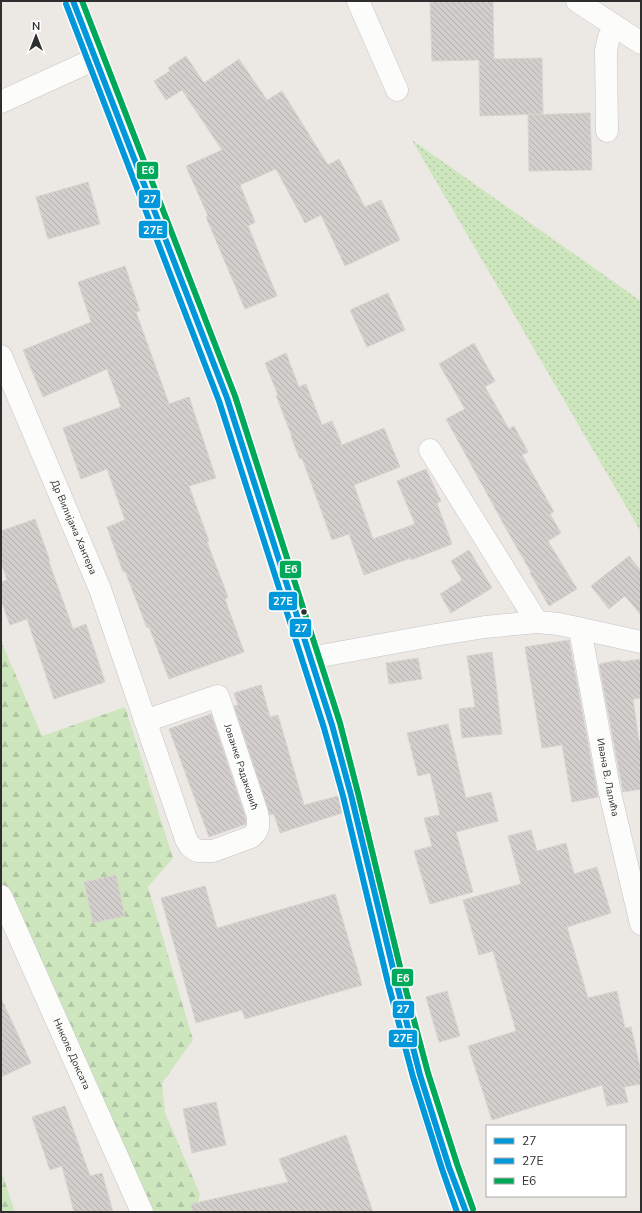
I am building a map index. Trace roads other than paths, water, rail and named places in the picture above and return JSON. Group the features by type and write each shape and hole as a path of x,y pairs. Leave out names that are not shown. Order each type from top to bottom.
{"main road":[{"path":"73,1 227,398 340,750 402,1003 433,1119 466,1212"}],"street":[{"path":"358,1 397,90"},
{"path":"577,1 641,43"},
{"path":"607,131 606,50 609,37 616,27"},
{"path":"1,102 95,59"},
{"name":"Др Вилијама Хантера","path":"1,356 100,588 142,711"},
{"path":"430,450 537,622"},
{"path":"310,658 485,627 537,622 559,624 641,642"},
{"name":"Ивана В. Лалића","path":"580,629 610,793 641,924"},
{"name":"Јованке Радаковић","path":"218,696 257,813 258,827 256,832 251,837 213,851 197,851 190,846 186,839 142,711 218,696"},
{"name":"Николе Доксата","path":"1,896 142,1212"}]}
